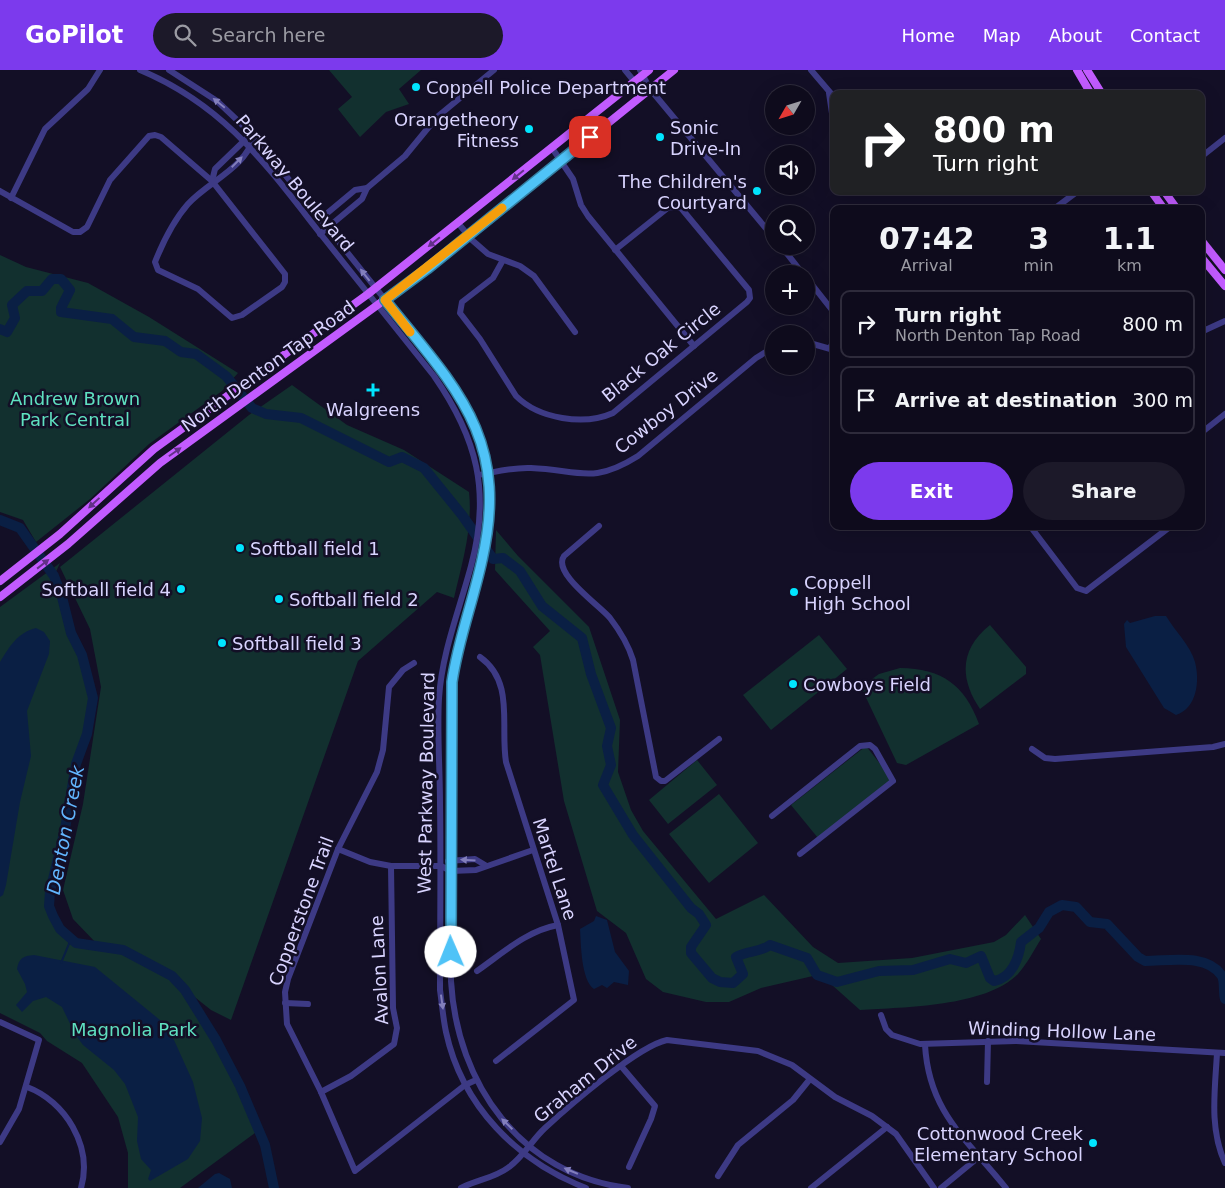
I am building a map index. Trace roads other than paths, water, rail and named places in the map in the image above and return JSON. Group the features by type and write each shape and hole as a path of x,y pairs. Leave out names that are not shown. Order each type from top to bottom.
{"main road":[{"name":"North Denton Tap Road","path":"0,597 68,544 136,482 385,300 468,236 674,70"},
{"path":"1077,70 1089,90"},
{"path":"1087,70 1100,90"},
{"name":"North Denton Tap Road","path":"0,581 60,534 127,471 226,396 283,357 375,289 552,148 644,71"},
{"path":"1153,195 1161,205"},
{"path":"1205,245 1225,270"},
{"path":"1205,262 1225,286"},
{"path":"283,357 290,370"},
{"path":"127,471 136,482"}],"street":[{"path":"11,198 46,129 88,89 100,70"},
{"name":"Parkway Boulevard","path":"140,70 177,87 195,98 213,111 244,139 368,294"},
{"name":"Parkway Boulevard","path":"169,70 218,101 254,136 385,300"},
{"path":"320,234 362,199 367,188 405,156 443,111 494,70"},
{"path":"626,70 634,81 650,89"},
{"path":"811,70 830,93"},
{"path":"644,71 650,89 765,227"},
{"path":"0,191 73,232 80,232 84,229 110,180 123,164 149,136 161,137 212,181 285,274 285,282 282,287 242,315 232,318 198,289 158,270 156,264 164,241 187,205 212,181 222,178 251,148 254,136"},
{"path":"212,181 215,169 244,139 254,136"},
{"path":"1205,154 1225,138"},
{"path":"552,148 573,179 582,205 694,346"},
{"path":"313,225 355,190 367,188"},
{"path":"1059,205 1073,195"},
{"name":"Black Oak Circle","path":"502,260 493,278 462,302 460,313 494,359 516,396 536,410 579,420 600,418 613,413 750,298 749,290 681,208 669,207 616,250"},
{"path":"458,223 468,236 488,254 520,266 534,276 575,332"},
{"path":"788,255 797,265"},
{"path":"815,288 830,307"},
{"name":"West Parkway Boulevard","path":"368,294 450,399 467,431 478,475 479,512 474,552 442,668 439,700 440,990 446,1033 465,1085 484,1116 523,1154 543,1168 586,1188"},
{"name":"West Parkway Boulevard","path":"385,300 451,382 464,402 480,436 488,473 489,520 482,562 456,654 452,682 452,1010 468,1064 494,1111 530,1146 568,1170 608,1186 628,1188"},
{"path":"1205,330 1225,321"},
{"path":"815,344 830,348"},
{"name":"Cowboy Drive","path":"478,475 514,468 534,468 584,475 603,473 624,466 765,352"},
{"path":"1205,430 1225,414"},
{"path":"599,526 564,556 561,560 562,567 568,578 609,617 627,645 632,660 656,777 661,781 665,781 719,739"},
{"path":"1033,530 1078,588 1086,591 1166,530"},
{"name":"Martel Lane","path":"480,657 489,664 502,686 506,762 558,925 574,1000 496,1061"},
{"name":"Copperstone Trail","path":"414,663 403,670 389,687 383,750 377,772 338,850 288,979 285,1003 287,1024 321,1092 354,1172 465,1085 476,1080"},
{"path":"1032,748 1045,758 1055,759 1213,747 1225,744"},
{"path":"772,816 860,746 870,745 875,749 892,781 800,854"},
{"path":"338,850 370,862 391,866 441,866 451,870 476,870 485,865 504,861 533,850"},
{"path":"441,866 451,860 475,860 485,865"},
{"name":"Avalon Lane","path":"321,1092 350,1076 394,1044 397,1038 393,1008 391,866"},
{"path":"477,971 522,938 542,928 558,925"},
{"path":"285,1003 308,1004"},
{"name":"Winding Hollow Lane","path":"881,1016 886,1029 892,1035 925,1045 988,1042 1225,1053"},
{"path":"0,1022 39,1040 19,1109 0,1142"},
{"name":"Graham Drive","path":"460,1188 502,1172 523,1154 544,1129 639,1052 658,1042 685,1040 769,1054 792,1065 835,1097 872,1116 887,1127 905,1146 934,1188"},
{"path":"987,1082 988,1042"},
{"path":"925,1045 928,1074 943,1112 954,1128 1006,1188"},
{"path":"1216,1053 1214,1109 1216,1136 1225,1163"},
{"path":"622,1066 655,1106 629,1167"},
{"path":"718,1176 738,1145 793,1100 810,1079"},
{"path":"26,1087 49,1098 72,1124 81,1151 84,1178 81,1188"},
{"path":"811,1188 887,1127"},
{"path":"941,1188 980,1156"}],"water":[{"path":"1155,616 1166,616 1186,644 1195,662 1197,685 1193,700 1189,706 1176,715 1164,708 1126,647 1124,624 1127,620 1130,623"},
{"path":"36,628 44,632 50,641 49,654 27,711 31,756 20,802 6,885 3,895 0,897 0,662 19,637 29,630"},
{"path":"596,916 607,920 615,952 629,971 628,985 614,982 607,988 602,985 594,989 586,978 582,961 580,929 594,921"},
{"path":"34,955 95,967 160,1020 174,1040 193,1082 202,1118 200,1141 188,1159 150,1181 148,1179 151,1170 141,1159 137,1141 138,1117 125,1084 114,1070 83,1045 75,1034 62,1007 46,997 33,1001 22,1012 16,1005 27,992 17,969 18,965 22,958"},
{"path":"219,1173 230,1179 232,1188 198,1188 215,1174"}],"waterway":[{"path":"0,329 7,332 15,318 12,305 27,291 42,291 52,279 61,279 70,290 61,308 61,312 112,319 134,337 165,341 181,352 196,354 226,376 252,408 266,414 301,418 389,462 402,457 424,468 462,515 493,559 503,558 520,571 542,606 582,638 591,674 611,728 607,746 611,765 603,785 633,835 706,925 691,947 691,953 712,978 720,982 733,983 743,974 736,957 770,945 807,958 817,975 837,982 879,971 913,970 950,959 966,963 981,956 990,978 994,981 1006,976 1010,972 1016,961 1021,942 1039,928 1049,912 1062,905 1076,907 1090,922 1107,924 1138,957 1145,961 1187,960 1207,964 1222,976 1225,999"},
{"name":"Denton Creek","path":"0,520 20,528 54,576 62,597 71,633 82,655 93,698 87,734 76,764 65,829 50,892 49,906 53,916 60,929 76,943 123,950 172,976 185,990 216,1040 240,1086 265,1145 274,1188"},
{"path":"61,963 71,939"}],"place":[{"name":"Coppell Police Department","path":"416,87"},
{"name":"Orangetheory Fitness","path":"529,129"},
{"name":"Sonic Drive-In","path":"660,137"},
{"name":"The Children's Courtyard","path":"757,191"},
{"name":"Walgreens","path":"373,390"},
{"name":"Softball field 1","path":"240,548"},
{"name":"Softball field 4","path":"181,589"},
{"name":"Coppell High School","path":"794,592"},
{"name":"Softball field 2","path":"279,599"},
{"name":"Softball field 3","path":"222,643"},
{"name":"Cowboys Field","path":"793,684"},
{"name":"Cottonwood Creek Elementary School","path":"1093,1143"}],"park label":[{"name":"Andrew Brown Park Central","path":"75,408"},
{"name":"Magnolia Park","path":"134,1029"}]}
